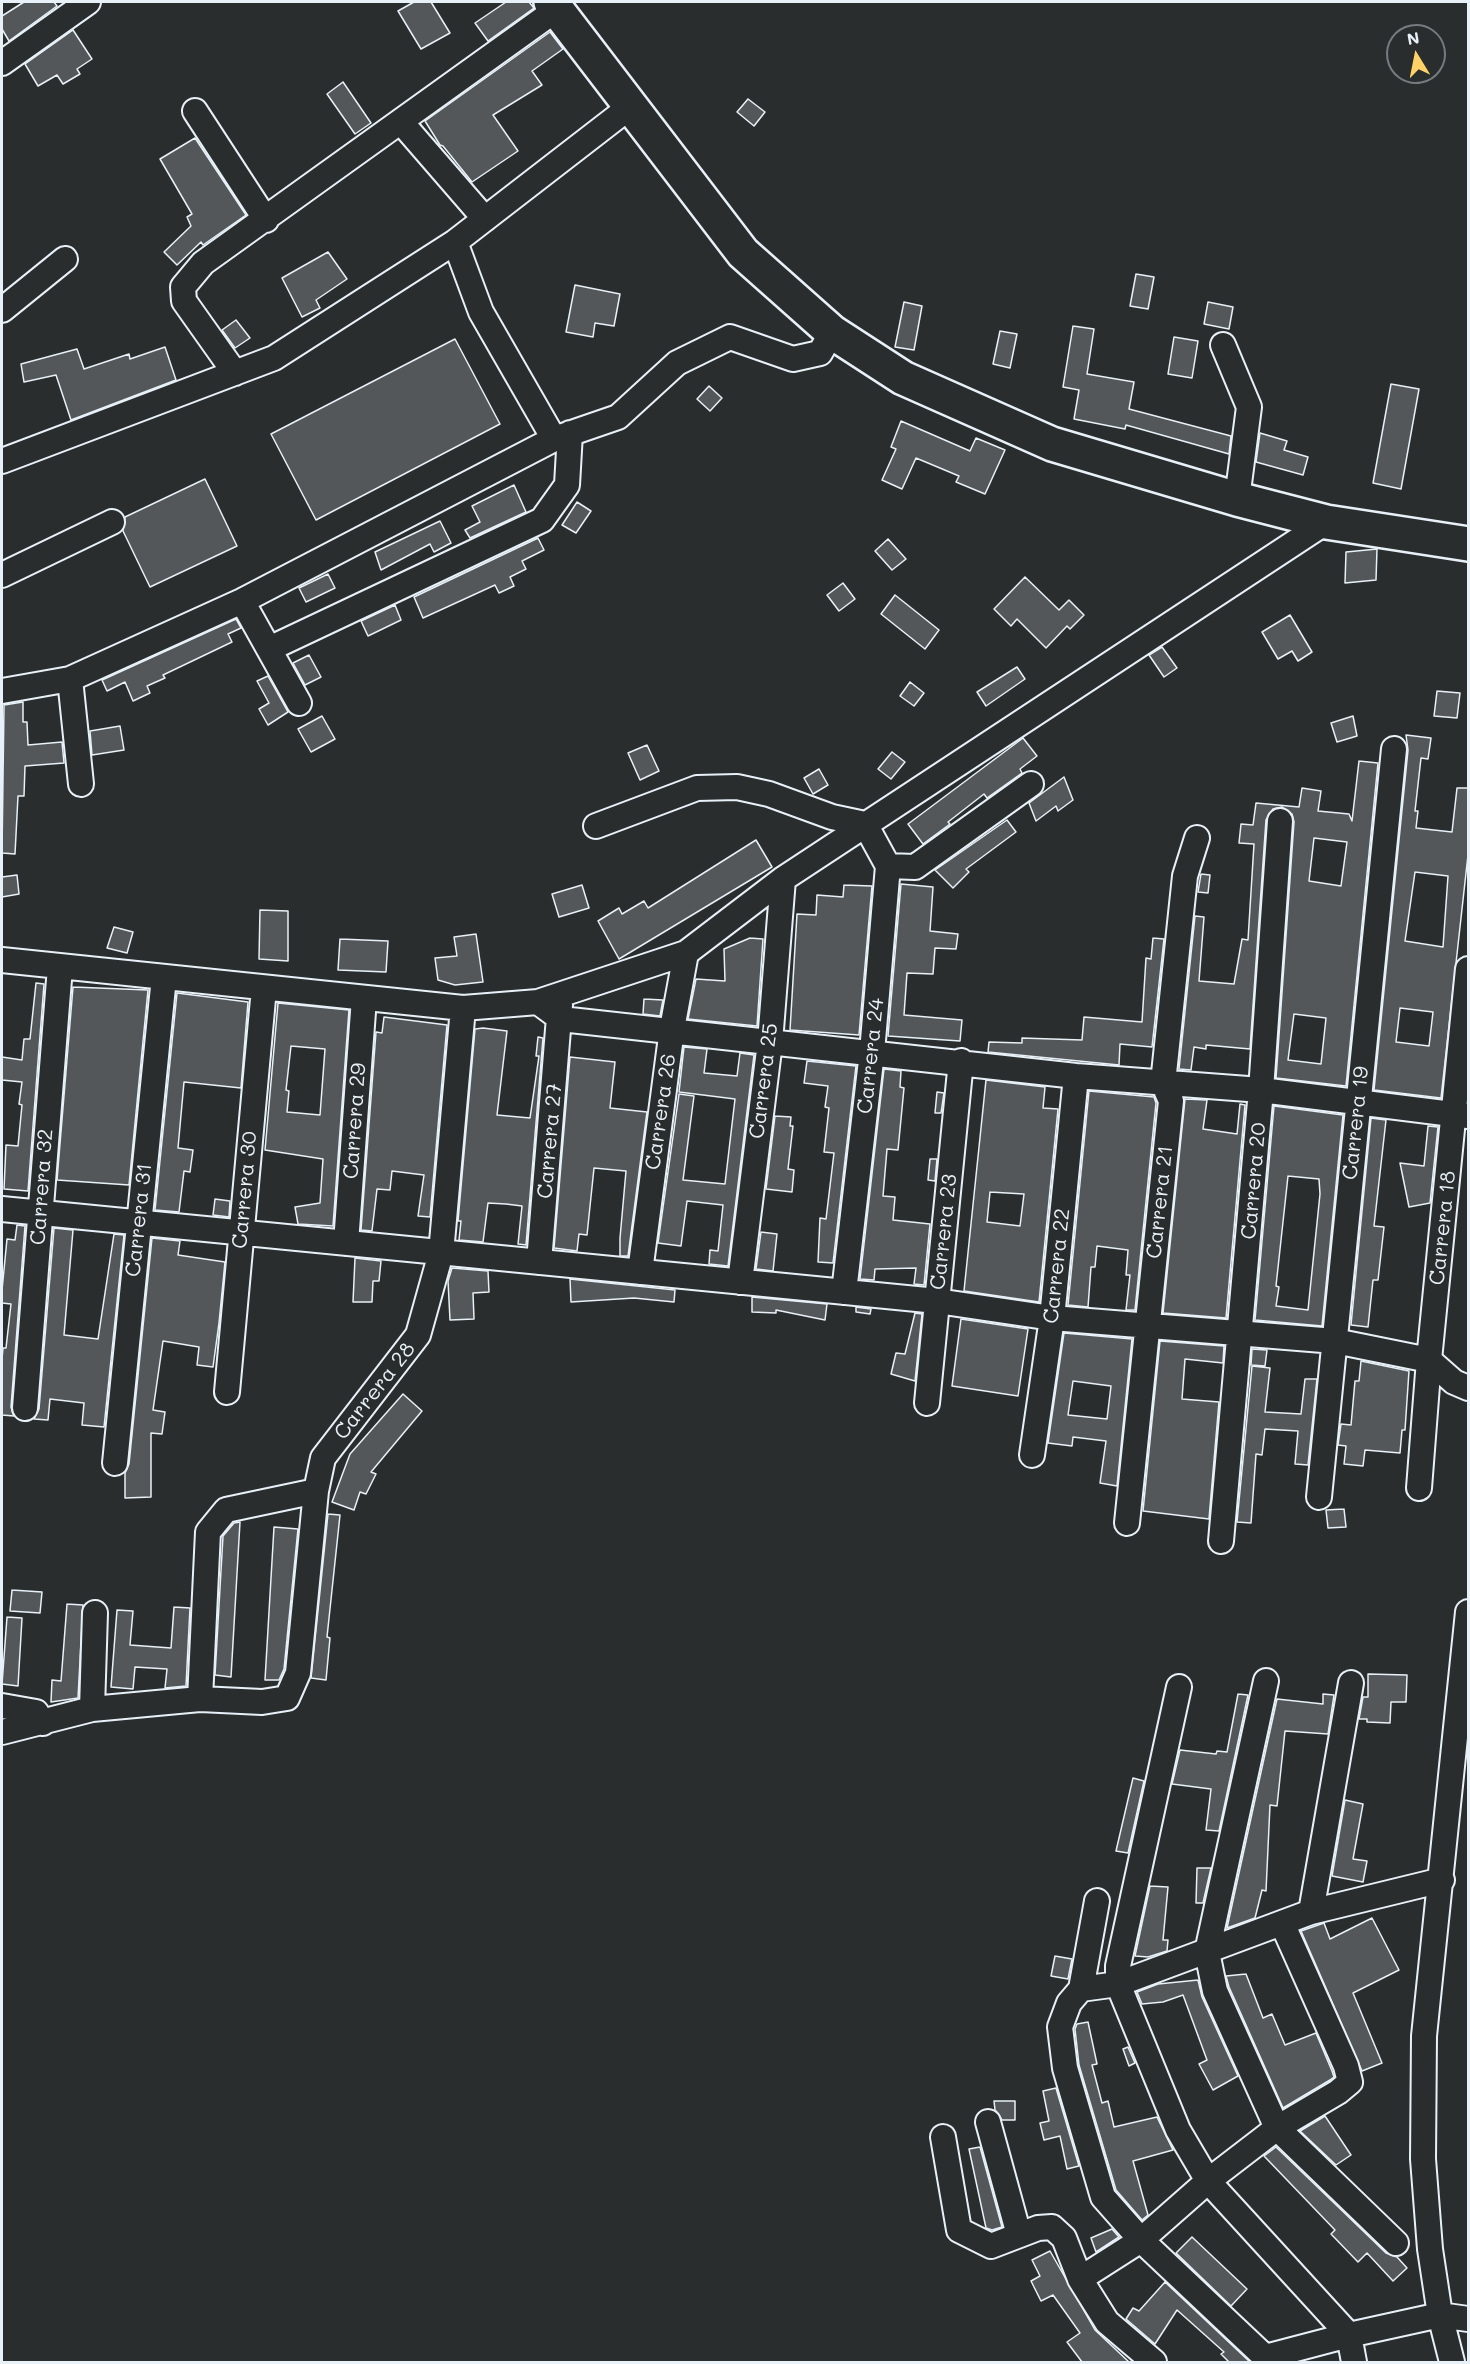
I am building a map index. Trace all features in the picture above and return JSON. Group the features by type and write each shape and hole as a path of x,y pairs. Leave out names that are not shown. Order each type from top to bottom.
{"main road":[{"path":"554,5 742,253 832,332 903,378 1052,444 1237,499 1326,522 1468,544"}],"street":[{"path":"4,57 88,2"},
{"path":"235,373 184,302 183,287 203,263 400,122 554,5"},
{"path":"2,461 274,358 455,242 631,106"},
{"path":"195,111 266,220"},
{"path":"400,122 484,219"},
{"path":"269,649 542,520 567,485 562,436 481,312 455,242"},
{"path":"2,310 65,259"},
{"path":"2,691 70,679 242,601 562,436 618,417 677,363 730,337 793,359 820,353 832,332"},
{"path":"1223,345 1249,407 1237,499"},
{"path":"2,574 112,522"},
{"path":"2,960 463,1008 538,1002 687,953 783,879 1326,522"},
{"path":"242,601 300,703"},
{"path":"70,679 81,784"},
{"name":"Carrera 19","path":"1319,1497 1394,749"},
{"path":"596,826 697,788 737,787 865,824 888,866 915,867 1031,784"},
{"name":"Carrera 20","path":"1221,1540 1261,1090 1280,821"},
{"name":"Carrera 21","path":"1127,1523 1171,1101 1163,1083 1185,882 1197,838"},
{"name":"Carrera 24","path":"844,1292 872,1052 888,866"},
{"name":"Carrera 25","path":"740,1282 770,1042 783,879"},
{"name":"Carrera 26","path":"640,1272 672,1029 687,953"},
{"name":"Carrera 32","path":"25,1407 60,967"},
{"name":"Carrera 18","path":"1419,1488 1429,1360 1462,1115 1468,969"},
{"name":"Carrera 31","path":"115,1462 164,977"},
{"name":"Carrera 30","path":"227,1392 264,988"},
{"name":"Carrera 27","path":"539,1262 561,1019 559,1011 563,994"},
{"name":"Carrera 29","path":"346,1243 364,998"},
{"path":"538,1002 561,1019 672,1029 1076,1076 1261,1090 1462,1115"},
{"name":"Carrera 28","path":"200,1699 262,1702 287,1698 298,1673 316,1491 323,1458 418,1335 441,1252 463,1008"},
{"name":"Carrera 23","path":"927,1403 961,1061"},
{"name":"Carrera 22","path":"1032,1455 1052,1318 1076,1076"},
{"path":"2,1209 937,1301 1052,1318 1335,1341 1429,1360 1454,1382 1468,1388"},
{"path":"2,1732 92,1709 200,1699 208,1532 226,1510 316,1491"},
{"path":"1452,2362 1440,2315 1430,2249 1423,2159 1424,2036 1442,1880 1468,1612"},
{"path":"92,1709 95,1613"},
{"path":"1266,1681 1207,1952 1215,1991 1277,2128 1396,2243"},
{"path":"1311,1912 1351,1683"},
{"path":"1179,1687 1118,1966 1118,1984 1178,2130 1208,2181 1349,2335 1354,2362"},
{"path":"2,1706 36,1712 43,1723"},
{"path":"1081,1989 1118,1984 1311,1912 1442,1880"},
{"path":"1097,1901 1081,1989 1070,2003 1060,2027 1065,2068 1103,2197 1141,2240 1265,2357 1440,2315 1468,2319"},
{"path":"1080,2279 1141,2240 1208,2181 1277,2128 1338,2092 1350,2082 1346,2066 1282,1923"},
{"path":"988,2122 1018,2235"},
{"path":"943,2137 959,2230 991,2246 1018,2235 1052,2227 1064,2238 1080,2279 1107,2322 1154,2362"}],"building":[{"path":"24,2 54,2 57,6 9,41 2,29 2,16"},
{"path":"414,2 431,2 450,33 421,49 398,11"},
{"path":"506,2 529,2 534,8 488,41 475,23"},
{"path":"73,30 92,59 77,69 80,74 63,84 57,75 38,86 25,64"},
{"path":"550,32 563,49 532,71 542,85 493,115 518,151 472,182 440,145 425,121"},
{"path":"343,82 371,123 355,134 327,94"},
{"path":"748,99 765,112 754,126 737,112"},
{"path":"195,138 246,215 203,245 201,242 177,265 164,252 191,226 187,217 192,214 160,159"},
{"path":"328,252 347,279 316,300 320,308 302,317 282,278"},
{"path":"1136,274 1154,277 1148,309 1130,306"},
{"path":"575,285 620,294 614,326 595,323 593,337 566,332"},
{"path":"904,302 922,306 914,350 895,347"},
{"path":"1208,302 1233,307 1229,329 1204,324"},
{"path":"236,320 250,338 235,348 222,330"},
{"path":"1073,326 1094,329 1087,374 1134,382 1129,409 1231,436 1229,454 1126,425 1125,429 1074,419 1079,390 1063,387"},
{"path":"1000,331 1017,334 1010,368 993,364"},
{"path":"1174,337 1198,341 1192,378 1168,374"},
{"path":"455,339 500,424 316,520 271,434"},
{"path":"165,347 176,380 71,420 56,375 24,382 21,364 77,349 84,369 129,354 130,359"},
{"path":"1391,384 1419,389 1401,489 1373,483"},
{"path":"709,386 722,398 710,411 697,399"},
{"path":"901,421 970,451 976,438 1005,450 985,494 956,482 959,476 916,458 902,489 882,480 896,449 891,447"},
{"path":"1260,433 1287,441 1284,450 1308,457 1303,475 1256,462"},
{"path":"205,479 237,546 150,587 123,531 125,517"},
{"path":"514,485 526,512 470,538 465,530 480,522 472,506"},
{"path":"577,502 591,511 576,533 562,525"},
{"path":"440,521 451,543 434,552 430,544 381,570 375,552"},
{"path":"538,538 544,550 522,561 526,569 510,577 514,586 499,593 495,585 423,618 414,597"},
{"path":"888,539 906,559 892,570 875,551"},
{"path":"1377,549 1376,580 1345,583 1346,552"},
{"path":"328,574 335,588 306,602 299,588"},
{"path":"1025,577 1059,610 1069,600 1084,615 1070,629 1067,626 1046,648 1017,619 1011,626 994,609"},
{"path":"843,583 855,599 839,611 827,595"},
{"path":"895,595 939,630 925,649 881,614"},
{"path":"395,605 401,620 368,636 361,621"},
{"path":"1290,615 1312,652 1298,661 1292,651 1278,659 1262,632"},
{"path":"236,619 241,628 228,634 232,642 163,675 165,678 147,686 150,693 133,701 125,682 107,691 102,680"},
{"path":"1162,647 1177,668 1164,677 1149,655"},
{"path":"309,655 321,677 305,685 293,663"},
{"path":"1017,667 1025,679 986,706 977,692"},
{"path":"268,676 288,712 268,725 259,709 269,703 257,681"},
{"path":"910,682 924,693 914,706 900,696"},
{"path":"1437,691 1460,693 1457,718 1434,716"},
{"path":"23,702 23,722 27,722 28,745 62,742 64,763 25,766 24,796 18,796 15,854 2,853 4,705"},
{"path":"322,716 335,739 311,752 298,729"},
{"path":"1353,716 1357,736 1337,742 1331,723"},
{"path":"120,726 124,750 92,755 90,731"},
{"path":"1406,735 1431,738 1428,759 1421,758 1415,811 1418,811 1416,828 1452,832 1457,788 1468,788 1468,855 1441,1098 1374,1090 1408,750","holes":["1415,872 1448,876 1443,947 1405,941","1400,1008 1433,1012 1429,1046 1396,1042"]},
{"path":"1023,738 1037,756 1020,769 1022,773 987,798 984,794 923,844 908,824"},
{"path":"647,745 659,771 640,780 628,753"},
{"path":"892,752 905,762 891,779 878,769"},
{"path":"1359,761 1378,763 1346,1086 1276,1078 1294,822 1292,814 1282,807 1273,809 1266,820 1250,1049 1206,1045 1206,1049 1194,1047 1191,1070 1179,1069 1195,916 1204,917 1199,981 1234,984 1242,939 1248,940 1254,844 1239,843 1241,824 1253,825 1256,803 1299,807 1302,788 1321,791 1318,811 1349,814 1352,821","holes":["1314,838 1347,842 1341,886 1309,881","1294,1014 1326,1018 1321,1064 1288,1060"]},
{"path":"819,769 828,785 813,794 804,778"},
{"path":"1064,777 1073,800 1058,811 1056,806 1036,821 1029,803"},
{"path":"1007,820 1016,832 966,869 969,872 953,888 935,870"},
{"path":"756,840 772,867 619,959 598,921 619,908 622,914 644,901 648,908"},
{"path":"1201,874 1210,875 1208,893 1198,892"},
{"path":"17,875 19,894 2,897 2,877"},
{"path":"901,884 933,887 930,931 958,934 956,949 935,948 933,974 907,973 904,1015 962,1020 960,1041 888,1036"},
{"path":"582,885 589,908 559,917 552,894"},
{"path":"844,885 872,886 859,1035 790,1030 797,914 816,915 817,895 843,897"},
{"path":"260,910 288,911 288,961 259,959"},
{"path":"114,927 133,932 127,953 107,948"},
{"path":"476,934 483,982 455,985 438,980 435,958 457,956 454,937"},
{"path":"750,938 763,939 757,1026 688,1019 696,979 725,981 724,949"},
{"path":"1153,938 1164,939 1152,1047 1120,1044 1119,1065 988,1052 989,1042 1022,1043 1022,1038 1082,1040 1084,1017 1142,1022 1146,958 1151,959"},
{"path":"340,939 388,941 386,972 338,970"},
{"path":"36,983 44,984 28,1191 4,1189 6,1145 18,1146 22,1082 2,1080 2,1057 22,1060 24,1039 30,1039"},
{"path":"73,987 148,990 129,1185 57,1180"},
{"path":"177,993 248,1002 241,1088 184,1082 178,1148 193,1150 190,1172 184,1171 179,1212 155,1210"},
{"path":"644,999 663,1000 660,1016 643,1014"},
{"path":"278,1003 349,1010 333,1226 298,1224 295,1207 320,1203 323,1159 265,1150","holes":["291,1046 325,1049 320,1115 287,1112 289,1091 286,1090"]},
{"path":"384,1017 447,1025 430,1217 418,1216 424,1175 392,1171 390,1190 377,1189 372,1231 361,1230 376,1032 382,1033"},
{"path":"475,1029 507,1031 497,1115 530,1118 539,1056 536,1056 538,1037 543,1038 526,1245 518,1244 522,1206 506,1204 488,1203 483,1242 459,1240 461,1221 458,1221"},
{"path":"684,1047 707,1049 704,1073 737,1076 740,1053 754,1055 728,1266 709,1264 710,1250 718,1251 723,1205 687,1201 681,1246 658,1243 679,1094 694,1096 683,1180 725,1184 735,1099 679,1092"},
{"path":"570,1057 615,1062 610,1108 647,1112 628,1256 620,1256 626,1171 594,1168 587,1235 579,1234 577,1251 554,1248"},
{"path":"807,1061 856,1066 833,1263 818,1262 820,1218 826,1219 834,1153 824,1152 829,1108 825,1107 828,1086 804,1083"},
{"path":"884,1069 901,1071 900,1087 904,1088 898,1150 887,1149 883,1196 895,1197 893,1220 930,1224 924,1285 914,1284 916,1268 875,1269 874,1280 860,1279"},
{"path":"986,1080 1045,1087 1043,1108 1058,1109 1039,1302 964,1291","holes":["990,1192 1024,1194 1020,1226 987,1222"]},
{"path":"1089,1091 1154,1097 1156,1103 1135,1310 1126,1310 1130,1275 1126,1275 1128,1250 1097,1246 1095,1267 1091,1267 1088,1307 1068,1305"},
{"path":"937,1092 944,1093 941,1113 935,1113"},
{"path":"1185,1099 1207,1100 1203,1129 1237,1134 1240,1104 1245,1105 1226,1318 1163,1313"},
{"path":"1274,1106 1343,1115 1322,1326 1255,1320","holes":["1288,1176 1319,1179 1320,1194 1308,1310 1276,1306 1279,1287 1276,1286"]},
{"path":"775,1116 791,1117 790,1126 793,1126 788,1169 794,1170 792,1192 766,1189"},
{"path":"1371,1118 1386,1120 1374,1226 1384,1227 1378,1280 1373,1280 1368,1327 1351,1325"},
{"path":"1428,1126 1438,1127 1430,1203 1409,1207 1400,1163 1424,1166"},
{"path":"930,1159 937,1159 935,1181 928,1180"},
{"path":"215,1199 230,1201 229,1217 213,1215"},
{"path":"17,1225 25,1226 11,1407 14,1416 2,1415 2,1359 3,1348 6,1348 11,1304 2,1303 2,1290 7,1239 15,1240"},
{"path":"54,1228 73,1230 64,1335 98,1339 114,1234 124,1235 104,1427 82,1425 84,1403 50,1399 48,1420 34,1419 39,1409"},
{"path":"761,1232 777,1234 773,1271 756,1269"},
{"path":"152,1238 180,1241 178,1255 225,1262 219,1323 213,1367 197,1365 199,1347 163,1341 153,1410 165,1412 162,1434 151,1433 151,1497 125,1498 125,1473 129,1464"},
{"path":"355,1258 381,1261 379,1281 373,1281 372,1302 353,1302"},
{"path":"452,1268 488,1271 489,1292 473,1293 474,1319 450,1320 448,1281"},
{"path":"570,1279 675,1290 674,1302 634,1298 571,1302"},
{"path":"752,1297 827,1304 825,1320 776,1310 776,1313 752,1312"},
{"path":"856,1307 871,1309 870,1314 856,1312"},
{"path":"915,1313 922,1314 915,1381 891,1374 896,1353 905,1354"},
{"path":"961,1319 1028,1329 1018,1396 952,1386"},
{"path":"1064,1333 1132,1339 1117,1486 1100,1483 1106,1441 1073,1437 1072,1446 1048,1443","holes":["1073,1381 1111,1386 1107,1419 1068,1415"]},
{"path":"1160,1341 1224,1346 1223,1363 1185,1359 1182,1399 1219,1402 1209,1519 1143,1511"},
{"path":"1252,1349 1267,1350 1265,1366 1251,1365"},
{"path":"1361,1361 1409,1371 1405,1430 1402,1430 1400,1453 1365,1450 1363,1466 1344,1464 1346,1446 1338,1445 1341,1424 1351,1425 1355,1381 1359,1381"},
{"path":"1252,1366 1270,1368 1265,1412 1301,1414 1305,1379 1317,1379 1308,1465 1295,1464 1298,1431 1265,1429 1262,1455 1256,1454 1251,1523 1237,1522"},
{"path":"403,1394 422,1411 371,1472 376,1474 366,1494 360,1492 354,1510 332,1502 350,1454"},
{"path":"1344,1509 1346,1527 1328,1528 1326,1510"},
{"path":"328,1514 340,1515 327,1637 330,1638 326,1680 311,1678"},
{"path":"240,1522 231,1677 215,1675 223,1536 234,1523"},
{"path":"274,1527 298,1529 284,1669 279,1680 265,1680"},
{"path":"12,1590 42,1592 40,1613 10,1611"},
{"path":"67,1604 83,1605 78,1698 51,1702 52,1680 61,1681"},
{"path":"174,1607 190,1608 186,1686 165,1688 167,1669 135,1667 133,1689 111,1687 117,1610 133,1611 130,1645 171,1648"},
{"path":"7,1617 22,1618 18,1686 2,1684"},
{"path":"1368,1674 1407,1675 1406,1702 1391,1702 1390,1723 1367,1722 1367,1719 1359,1719 1363,1697 1368,1697"},
{"path":"1238,1694 1248,1695 1219,1831 1206,1830 1211,1789 1172,1784 1180,1750 1216,1754 1217,1751 1227,1752"},
{"path":"1323,1694 1334,1695 1328,1734 1285,1731 1277,1806 1270,1805 1266,1891 1262,1890 1255,1918 1227,1928 1277,1699 1323,1704"},
{"path":"1133,1778 1144,1781 1128,1853 1116,1851"},
{"path":"1345,1800 1363,1804 1353,1859 1367,1861 1363,1882 1332,1876"},
{"path":"1197,1868 1211,1868 1203,1903 1196,1903"},
{"path":"1150,1886 1168,1887 1163,1940 1168,1940 1167,1951 1148,1957 1135,1956"},
{"path":"1372,1918 1399,1970 1353,1993 1382,2063 1362,2071 1301,1931 1324,1923 1330,1939"},
{"path":"1055,1956 1072,1959 1068,1979 1051,1976"},
{"path":"1246,1974 1263,2018 1272,2014 1285,2045 1316,2033 1334,2077 1283,2108 1226,1976"},
{"path":"1198,1980 1202,1997 1238,2076 1213,2090 1199,2064 1207,2060 1183,1995 1163,2002 1142,2004 1137,1992 1158,1984"},
{"path":"1088,2022 1097,2064 1092,2065 1102,2103 1108,2101 1114,2127 1157,2117 1173,2150 1133,2161 1148,2215 1142,2220 1116,2190 1079,2065 1075,2029 1077,2024"},
{"path":"1128,2047 1135,2063 1129,2066 1123,2049"},
{"path":"1056,2088 1079,2166 1067,2169 1060,2136 1044,2140 1040,2123 1049,2121 1043,2091"},
{"path":"994,2101 1015,2101 1015,2120 1002,2120 995,2110"},
{"path":"1325,2116 1351,2155 1336,2165 1300,2131"},
{"path":"980,2147 1002,2227 992,2230 986,2228 969,2149"},
{"path":"1276,2147 1386,2253 1397,2257 1407,2268 1393,2281 1367,2253 1358,2262 1331,2234 1335,2230 1264,2156"},
{"path":"1112,2229 1119,2237 1096,2252 1091,2238"},
{"path":"1192,2237 1247,2289 1231,2306 1176,2253"},
{"path":"1050,2251 1095,2330 1129,2362 1082,2362 1067,2342 1080,2333 1053,2295 1041,2301 1031,2281 1040,2276 1032,2260"},
{"path":"1165,2282 1250,2362 1229,2362 1221,2354 1224,2352 1177,2310 1155,2344 1126,2319 1133,2308 1139,2311"}]}
